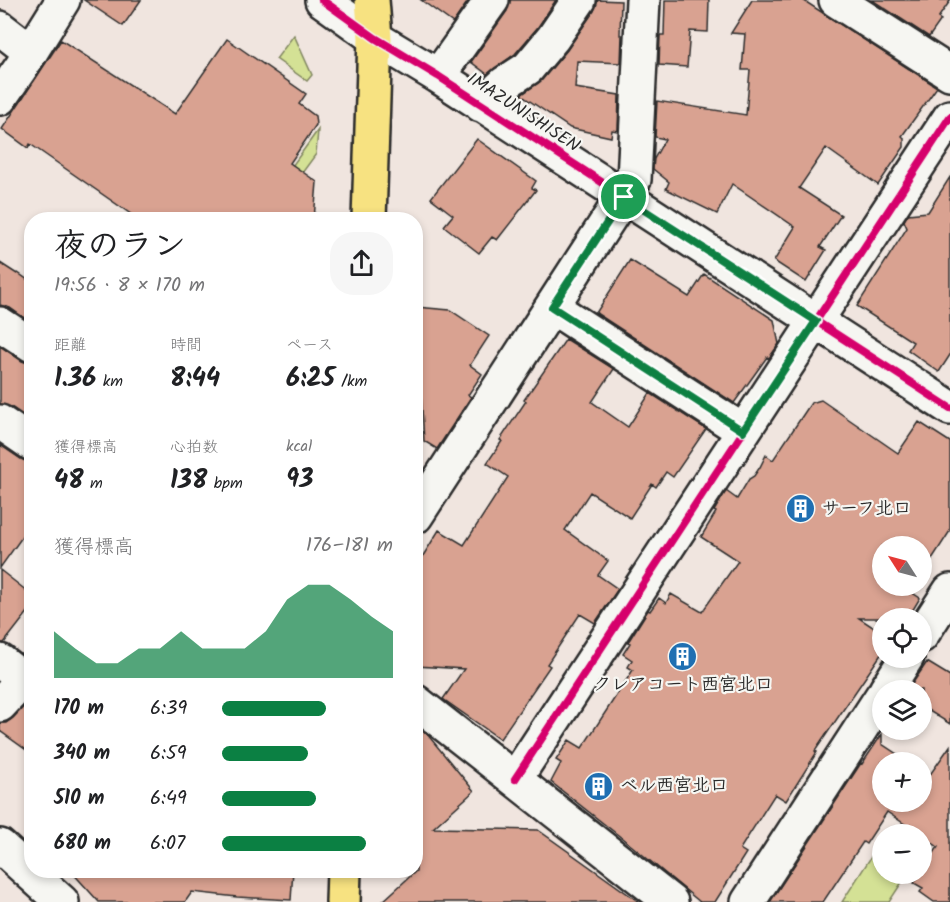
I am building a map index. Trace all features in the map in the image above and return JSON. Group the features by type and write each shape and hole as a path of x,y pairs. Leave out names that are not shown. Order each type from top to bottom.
{"highway":[{"path":"369,212 375,38 372,0"},
{"path":"343,902 344,878"}],"street":[{"path":"0,98 63,0"},
{"name":"IMAZUNISHISEN","path":"322,0 375,38 438,76 950,408"},
{"path":"438,76 492,0"},
{"path":"481,105 505,83 528,68 553,38 579,0"},
{"path":"423,505 634,180 642,0"},
{"path":"836,0 950,73"},
{"path":"0,28 31,52"},
{"path":"515,779 950,117"},
{"path":"552,307 743,431"},
{"path":"0,324 24,340"},
{"path":"0,422 24,438"},
{"path":"932,619 950,591"},
{"path":"0,705 18,671"},
{"path":"423,707 671,902"},
{"path":"748,902 872,711"},
{"path":"4,858 24,873"},
{"path":"30,878 62,902"}],"green space":[{"path":"294,35 312,75 307,81 276,59"},
{"path":"318,130 316,154 273,212 259,212"},
{"path":"872,856 872,884 901,884 889,902 842,902"}],"building":[{"path":"84,0 141,0 123,26"},
{"path":"421,0 469,0 453,23"},
{"path":"510,0 556,0 538,27 515,54 487,74 471,62 507,11"},
{"path":"598,0 621,1 621,63 577,61 575,88 619,95 618,131 612,130 611,137 570,128 521,95 542,80 567,50 594,11"},
{"path":"665,0 709,0 708,32 690,31 687,67 659,65 660,35 664,35"},
{"path":"752,0 803,0 937,87 902,136 904,147 878,185 826,148 799,188 841,215 820,247 826,250 806,282 774,261 795,227 732,184 717,214 666,189 669,182 653,169 654,159 665,139 655,137 657,101 746,115 750,70 742,70 745,34 731,33"},
{"path":"872,0 950,0 950,1 929,37"},
{"path":"227,39 306,94 299,104 315,116 316,125 290,163 317,182 315,212 128,212 30,144 28,148 2,129 61,40 175,114"},
{"path":"477,139 536,181 532,188 536,190 497,240 492,237 479,253 444,226 453,215 431,198"},
{"path":"950,177 950,355 939,372 908,350 913,342 857,306 907,228 904,221 908,214 928,212"},
{"path":"630,260 689,297 704,274 774,320 779,344 734,403 596,313"},
{"path":"0,263 24,277 24,318 10,308 0,305"},
{"path":"423,308 450,310 489,336 470,365 482,374 468,395 471,397 437,449 424,441"},
{"path":"566,339 614,369 592,402 628,427 650,393 706,429 673,477 666,472 656,487 652,484 630,518 590,492 565,530 608,561 598,575 618,589 595,623 580,614 547,664 550,666 500,739 443,699 464,669 423,666 423,556 439,530 464,545 508,477 487,463 526,401 524,400"},
{"path":"0,346 24,362 24,416 11,407 0,404"},
{"path":"821,400 898,453 919,422 950,442 950,531 932,559 932,536 872,536 872,596 917,596 920,598 914,608 872,608 872,618 859,618 872,626 872,668 815,751 817,752 786,801 775,794 740,849 746,853 715,902 700,902 551,782 561,763 556,760 569,740 582,748 633,670 628,667 632,660 623,654 648,610 650,611 659,598 666,603 671,594 702,612 738,561 701,537 726,491 737,499 766,455 773,460 811,403"},
{"path":"0,445 24,460 24,534 0,568"},
{"path":"0,570 24,589 24,617 4,643 0,643"},
{"path":"932,665 950,676 950,724 932,713 932,680 915,680 923,668 932,668"},
{"path":"24,706 24,748 0,731 0,723 6,723"},
{"path":"423,731 474,791 433,828 538,830 639,902 382,902 408,878 423,878"},
{"path":"878,740 882,740 882,744 894,752 872,752 872,812 887,812 879,824 872,824 872,835 866,844 863,842 823,902 770,902 861,763"},
{"path":"950,746 950,902 934,902 920,892 923,888 916,884 932,884 932,856 938,847 932,843 932,824 904,824 887,812 932,812 932,772"},
{"path":"77,878 292,878 291,900 192,892 185,902 99,902"}],"cycle path":[{"path":"322,0 375,38 438,76 950,408"},
{"path":"515,779 950,117"}],"place":[{"name":"サーフ北口","path":"801,509"},
{"name":"クレアコート西宮北口","path":"683,656"},
{"name":"ベル西宮北口","path":"599,786"}],"route":[{"path":"624,197 816,321 743,431 552,307 624,197"}]}
